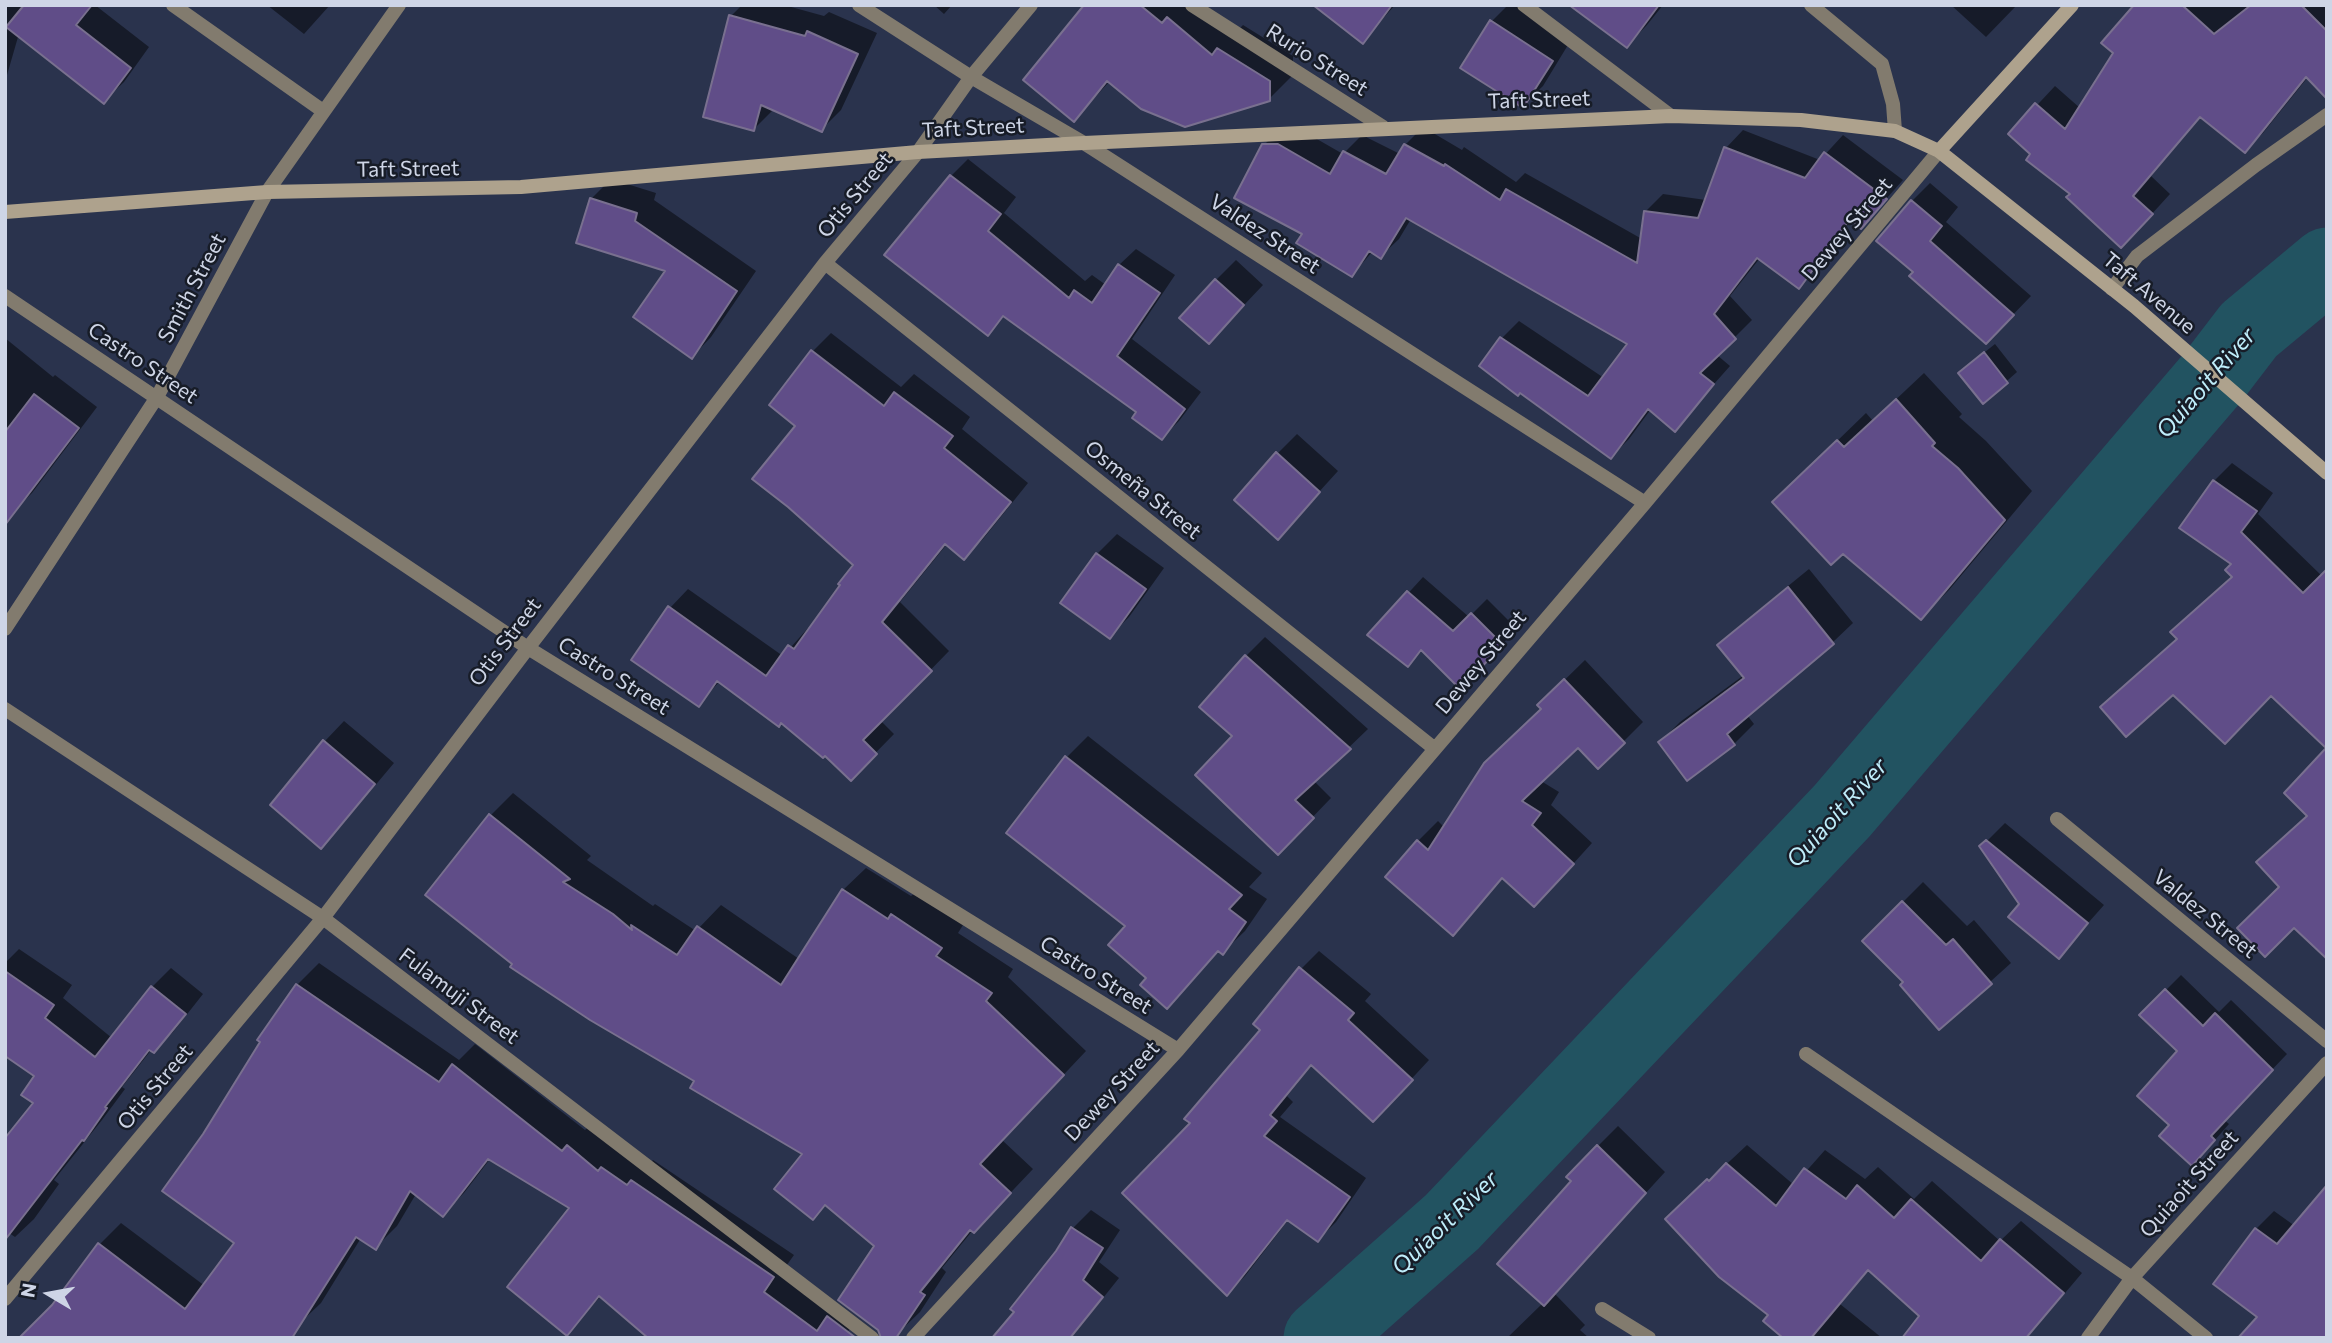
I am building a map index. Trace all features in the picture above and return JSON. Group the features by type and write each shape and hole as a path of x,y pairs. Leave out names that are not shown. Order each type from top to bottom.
{"street":[{"path":"173,5 323,111"},
{"name":"Smith Street","path":"5,629 157,397 267,192 399,5"},
{"name":"Valdez Street","path":"859,5 971,77 1084,143 1645,503"},
{"name":"Otis Street","path":"5,1299 323,918 825,263 918,152 971,77 1031,5"},
{"name":"Rurio Street","path":"1192,5 1383,127"},
{"path":"1524,5 1671,116"},
{"path":"1811,5 1882,64 1893,104 1895,131"},
{"name":"Dewey Street","path":"913,1338 1178,1050 1645,503 1939,151 2072,5"},
{"path":"2112,289 2137,256 2256,165 2327,115"},
{"name":"Taft Street","path":"5,212 267,192 521,187 918,152 1383,127 1671,116 1801,120 1895,131 1939,151"},
{"name":"Taft Avenue","path":"1939,151 2134,306 2327,473"},
{"name":"Osmeña Street","path":"825,263 1435,749"},
{"name":"Castro Street","path":"5,296 528,648 1178,1050"},
{"name":"Fulamuji Street","path":"5,709 323,918 872,1338"},
{"name":"Valdez Street","path":"2057,819 2327,1041"},
{"path":"1806,1054 2132,1278 2206,1338"},
{"name":"Quiaoit Street","path":"2088,1338 2132,1278 2327,1063"},
{"path":"1602,1309 1649,1338"}],"building":[{"path":"24,5 92,5 76,25 131,68 104,104 6,27"},
{"path":"1084,5 1140,5 1162,23 1167,17 1212,55 1217,48 1270,81 1270,101 1185,127 1141,109 1107,81 1074,122 1023,80"},
{"path":"1313,5 1392,5 1363,44"},
{"path":"1569,5 1659,5 1627,48"},
{"path":"2134,5 2182,5 2214,34 2251,5 2301,5 2327,31 2327,99 2306,77 2245,153 2200,117 2133,196 2153,214 2121,248 2066,197 2070,194 2026,160 2030,154 2008,134 2035,103 2065,129 2113,53 2101,43"},
{"path":"729,15 805,36 807,31 858,54 822,132 761,105 754,131 703,117"},
{"path":"1490,20 1553,61 1523,108 1460,68"},
{"path":"1262,144 1278,144 1330,174 1343,151 1386,174 1404,144 1444,166 1445,164 1500,200 1506,189 1637,263 1644,211 1698,218 1724,147 1805,178 1824,152 1887,199 1861,229 1850,219 1799,289 1757,258 1714,314 1736,339 1700,373 1714,384 1675,432 1648,409 1611,459 1479,366 1500,337 1588,396 1627,344 1406,218 1381,259 1369,251 1352,277 1296,243 1302,234 1234,198"},
{"path":"950,175 1001,214 988,231 1069,298 1074,290 1092,303 1118,264 1160,293 1117,356 1185,409 1162,440 1132,418 1136,412 1003,316 988,336 884,255"},
{"path":"590,198 637,213 635,221 737,291 692,359 633,317 665,271 576,243"},
{"path":"1911,200 1942,226 1930,241 2014,315 1986,344 1909,276 1913,272 1876,241"},
{"path":"1215,279 1244,305 1209,344 1179,318"},
{"path":"811,350 884,406 894,392 953,436 944,448 1011,502 964,560 945,544 882,622 932,671 863,740 877,754 851,781 825,756 823,758 781,723 779,727 717,681 699,707 631,660 668,606 766,676 788,645 794,649 853,565 752,479 795,426 769,405"},
{"path":"1984,352 2008,383 1983,404 1958,373"},
{"path":"34,394 79,428 5,525 5,432"},
{"path":"1896,399 1935,443 1932,446 1958,468 2005,520 1921,620 1843,554 1831,565 1772,502 1837,440 1844,447"},
{"path":"1276,452 1320,492 1278,540 1234,500"},
{"path":"2213,480 2257,511 2241,532 2303,593 2327,569 2327,959 2294,928 2265,957 2237,928 2279,887 2256,862 2307,816 2284,793 2326,748 2271,696 2225,744 2173,695 2126,737 2100,707 2177,639 2170,632 2232,577 2225,570 2231,564 2179,528"},
{"path":"1096,553 1146,589 1110,639 1060,603"},
{"path":"1788,587 1834,644 1727,734 1735,745 1687,781 1658,742 1744,678 1717,645"},
{"path":"1407,591 1453,631 1471,613 1503,645 1460,689 1421,650 1408,667 1367,635"},
{"path":"1245,655 1351,749 1295,800 1314,818 1278,855 1195,775 1232,736 1199,707"},
{"path":"1564,679 1625,743 1598,769 1578,748 1522,801 1541,813 1532,825 1574,864 1534,907 1502,878 1453,936 1385,877 1417,840 1428,850 1484,763 1541,709 1537,705"},
{"path":"323,740 375,784 321,849 270,805"},
{"path":"1065,756 1242,895 1229,909 1246,922 1223,955 1218,951 1167,1009 1140,985 1146,978 1108,945 1125,926 1006,833"},
{"path":"489,814 570,879 563,882 613,914 632,930 631,925 677,955 697,926 781,985 842,889 888,919 891,914 942,948 936,956 992,993 986,1001 1064,1075 980,1164 1011,1193 974,1233 970,1230 920,1292 925,1295 896,1338 881,1338 878,1330 838,1300 874,1246 825,1205 813,1220 774,1189 802,1154 690,1088 694,1081 590,1020 510,967 512,964 425,895"},
{"path":"1986,840 2088,923 2059,959 2008,917 2019,904 1979,846"},
{"path":"1902,901 1946,945 1953,939 1992,984 1939,1030 1900,985 1903,982 1862,941"},
{"path":"1299,967 1354,1013 1348,1020 1413,1080 1373,1122 1311,1065 1270,1115 1277,1121 1264,1136 1350,1197 1318,1242 1287,1220 1227,1296 1122,1193 1190,1123 1184,1119 1260,1030 1253,1024"},
{"path":"5,971 54,1005 45,1018 95,1057 151,986 186,1014 154,1053 149,1050 105,1107 107,1108 84,1141 82,1140 5,1240 5,1138 33,1103 21,1095 34,1076 5,1056"},
{"path":"296,984 439,1082 452,1064 562,1151 567,1145 598,1171 601,1167 627,1185 631,1180 774,1277 764,1292 817,1331 827,1316 856,1338 648,1338 599,1296 567,1336 507,1287 569,1208 488,1159 443,1217 410,1191 376,1250 356,1237 292,1338 19,1338 52,1305 98,1243 185,1309 234,1243 162,1191 203,1134 260,1042 257,1040"},
{"path":"2165,989 2203,1026 2215,1013 2273,1070 2211,1136 2215,1140 2192,1166 2159,1136 2169,1125 2137,1096 2177,1051 2139,1015"},
{"path":"1597,1145 1646,1193 1544,1306 1497,1264 1571,1181 1566,1177"},
{"path":"1726,1163 1776,1206 1804,1168 1846,1199 1857,1185 1894,1218 1911,1199 1981,1261 2000,1239 2064,1293 2026,1338 1902,1338 1919,1316 1868,1270 1811,1338 1783,1338 1763,1321 1768,1315 1719,1277 1665,1219"},
{"path":"2327,1185 2327,1338 2238,1338 2257,1317 2213,1284 2255,1228 2277,1244"},
{"path":"1071,1227 1103,1248 1083,1280 1103,1297 1070,1338 992,1338 1014,1312 1010,1309 1056,1251"}],"waterway":[{"name":"Quiaoit River","path":"1321,1338 1452,1222 1842,811 2213,377 2249,330 2327,265"}]}
